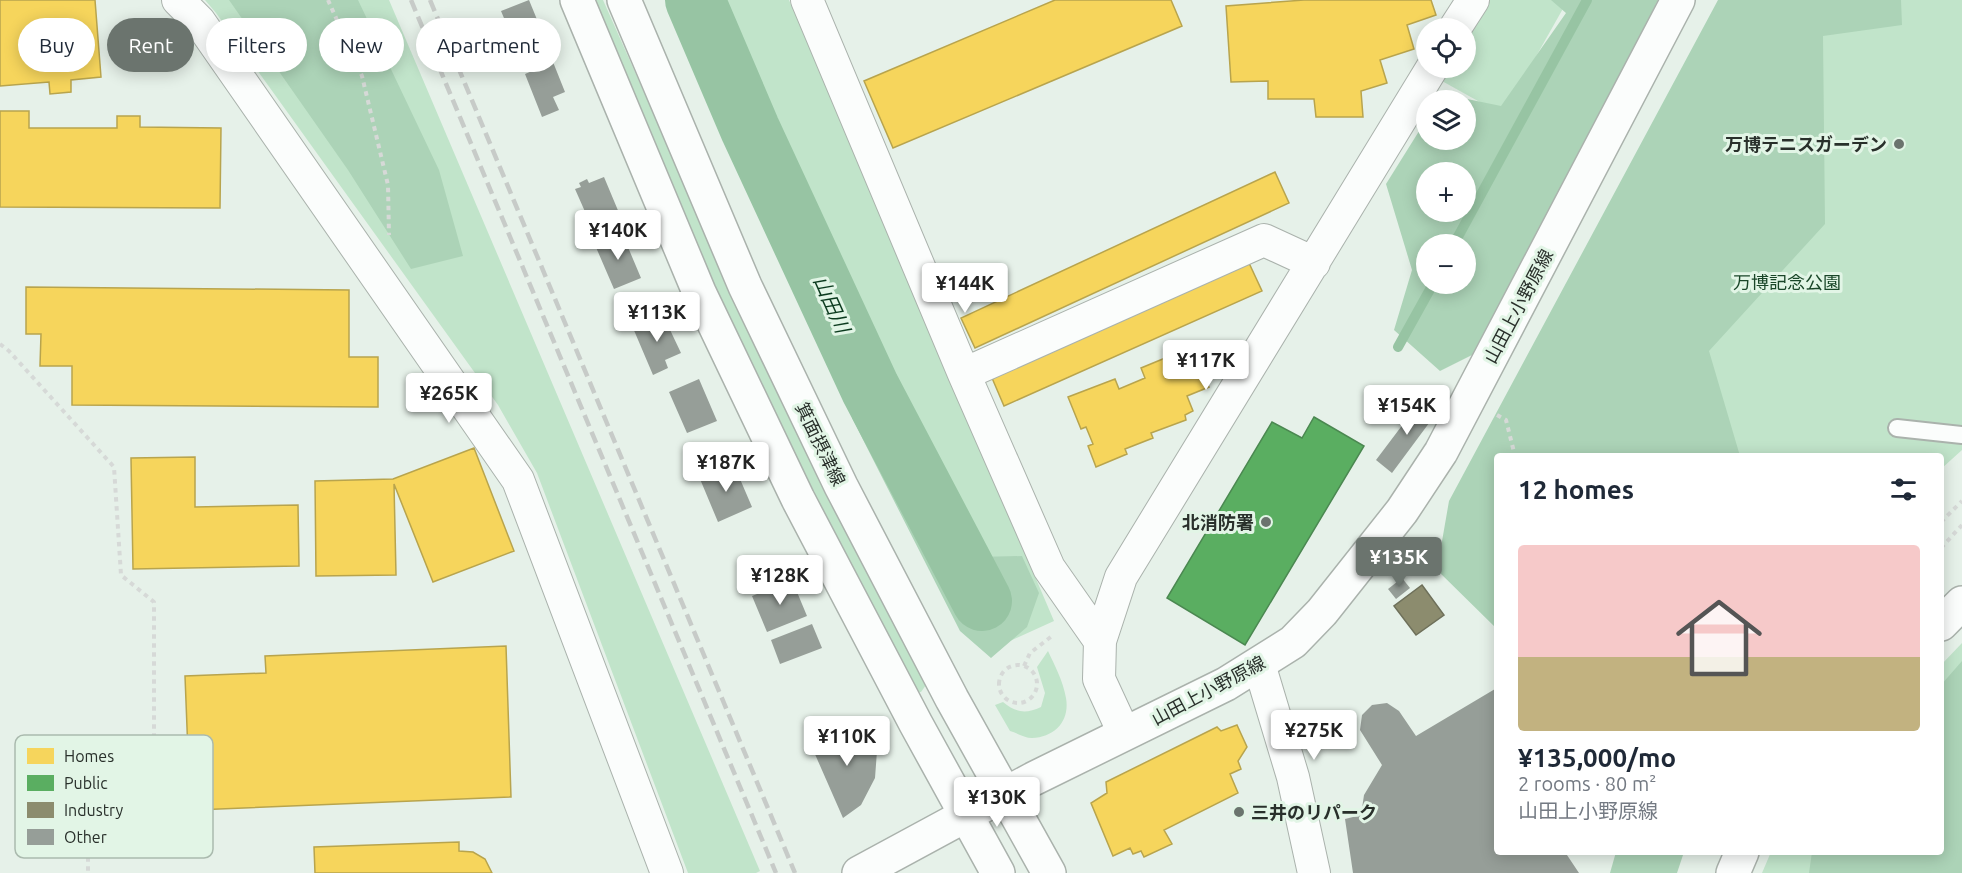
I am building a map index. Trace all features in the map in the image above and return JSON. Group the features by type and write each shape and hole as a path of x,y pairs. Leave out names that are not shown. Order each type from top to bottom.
{"main road":[{"path":"577,0 699,292 798,499 998,873"},
{"name":"箕面摂津線","path":"624,0 745,286 831,465 951,699 1049,873"},
{"name":"山田上小野原線","path":"859,873 1124,733 1226,684 1293,642 1322,612 1402,511 1441,452 1678,0"},
{"path":"1944,621 1962,603"},
{"path":"1734,873 1741,855"}],"street":[{"path":"178,0 199,21 518,480 667,873"},
{"path":"807,0 964,374 1049,568 1100,641"},
{"path":"1461,18 1473,0"},
{"path":"1124,733 1099,679 1100,641 1121,577 1426,78"},
{"path":"964,374 1264,240 1314,262"},
{"path":"1259,664 1293,777 1314,873"}],"lane":[{"path":"1897,428 1962,435"}],"path":[{"path":"328,0 362,76 388,185 389,240"},
{"path":"0,344 9,351 114,467 121,575 154,602 154,735"},
{"path":"1488,410 1506,420 1514,453"},
{"path":"1944,519 1962,501"},
{"path":"1944,544 1962,525"},
{"path":"1024,666 1030,653 1052,636"},
{"path":"1018,663 1024,666 1031,668 1038,681 1035,694 1024,703 1010,703 1000,693 998,680 1005,668 1018,663"}],"green space":[{"path":"205,0 389,0 397,18 319,18 319,72 404,72 404,35 416,63 416,72 420,72 760,871 756,873 688,873 537,473 498,405 258,72 307,72 307,18 220,18"},
{"path":"229,0 358,0 367,18 319,18 319,72 392,72 439,170 463,256 411,269 348,170 279,72 307,72 307,18 242,18"},
{"path":"589,0 603,0 825,493 926,685 921,692 914,692 812,494 689,236"},
{"path":"719,0 789,0 1054,621 1010,641 994,576 979,536 956,522 773,127"},
{"path":"1488,0 1557,0 1565,5 1503,115 1476,100 1476,90 1458,90 1442,81 1444,78 1476,78 1476,22"},
{"path":"1551,0 1658,0 1482,350 1440,371 1394,330 1412,270 1386,184 1416,136 1416,150 1476,150 1476,101 1501,106 1566,13"},
{"path":"1718,0 1901,0 1902,25 1823,36 1825,224 1709,351 1739,453 1494,453 1494,626 1437,570 1449,501"},
{"name":"万博記念公園","path":"1741,0 1962,0 1962,450 1944,466 1944,453 1496,453"},
{"path":"888,389 950,510 941,535 977,557 1022,556 1039,593 1027,627 991,658 960,631 852,418 858,391"},
{"name":"万博記念公園","path":"1494,458 1494,461 1463,515"},
{"path":"1962,643 1962,873 1762,873 1770,855 1944,855 1944,662"},
{"path":"1048,651 1065,692 1066,714 1059,726 1048,735 1032,738 1010,731 995,705 1003,702 1021,711 1031,711 1041,707 1045,693 1037,667"},
{"path":"1962,661 1962,873 1809,873 1812,855 1944,855 1944,682"},
{"path":"1615,855 1683,855 1677,873 1610,873"}],"building: Homes":[{"path":"0,0 95,0 101,77 71,80 71,92 50,94 49,82 0,86"},
{"path":"1055,0 1171,0 1182,26 893,148 864,81"},
{"path":"1304,0 1431,0 1436,15 1416,18 1416,22 1407,25 1414,49 1380,60 1387,83 1361,91 1363,117 1316,117 1314,99 1268,99 1268,81 1231,82 1226,6"},
{"path":"0,111 29,111 29,128 117,128 117,116 140,116 140,127 221,128 220,208 0,207"},
{"path":"1275,172 1289,203 975,348 961,318"},
{"path":"1249,263 1262,291 1004,406 992,378"},
{"path":"26,287 349,290 349,357 378,357 378,407 72,405 72,366 40,366 41,334 26,334"},
{"path":"1199,344 1212,379 1206,381 1209,387 1187,396 1193,411 1185,415 1186,420 1151,433 1153,438 1125,449 1127,454 1096,467 1088,446 1093,444 1086,427 1081,429 1068,397 1115,379 1119,389 1145,378 1141,368"},
{"path":"474,448 514,551 433,582 394,484 396,575 316,576 315,481 393,479"},
{"path":"195,457 195,507 298,505 299,566 133,569 131,458"},
{"path":"506,646 511,797 213,809 213,735 187,735 185,676 266,673 265,656"},
{"path":"1237,725 1247,747 1238,761 1241,769 1230,774 1238,793 1164,830 1172,844 1144,857 1141,851 1133,854 1130,848 1113,856 1091,803 1107,793 1106,782 1217,727 1221,731"},
{"path":"459,842 459,851 473,852 485,859 492,873 315,873 314,847"}],"building: Public":[{"name":"北消防署","path":"1314,417 1364,446 1245,645 1167,598 1272,422 1302,438"}],"building: Industry":[{"path":"1422,585 1444,615 1416,635 1394,606"}],"building: Other":[{"path":"529,0 536,18 504,18 501,11"},
{"path":"557,72 565,92 553,97 559,110 542,117 525,74"},
{"path":"604,177 622,220 594,232 575,189 581,187 579,183 587,179 589,183"},
{"path":"622,233 641,278 614,289 595,245"},
{"path":"663,315 681,353 665,360 668,368 653,375 633,328"},
{"path":"699,379 717,421 687,433 669,392"},
{"path":"1422,399 1438,411 1392,473 1376,460"},
{"path":"734,465 752,507 718,522 700,479"},
{"path":"1402,578 1410,588 1396,599 1388,589"},
{"path":"792,580 807,616 767,632 752,596"},
{"path":"812,624 822,648 780,664 771,640"},
{"path":"1494,690 1494,855 1567,855 1579,873 1353,873 1345,819 1361,815 1364,795 1382,765 1360,730 1362,715 1372,705 1387,703 1399,711 1416,736"},
{"path":"824,729 831,745 867,729 877,751 875,778 861,805 843,818 807,736"}],"waterway":[{"name":"山田川","path":"695,0 750,129 870,388 982,601"},
{"path":"1459,234 1587,0"},
{"path":"1398,347 1427,294"}],"railway":[{"path":"411,0 776,873"},
{"path":"430,0 795,873"}],"place":[{"name":"万博テニスガーデン","path":"1899,144"},
{"name":"北消防署","path":"1266,522"},
{"name":"三井のリパーク","path":"1239,812"}]}
